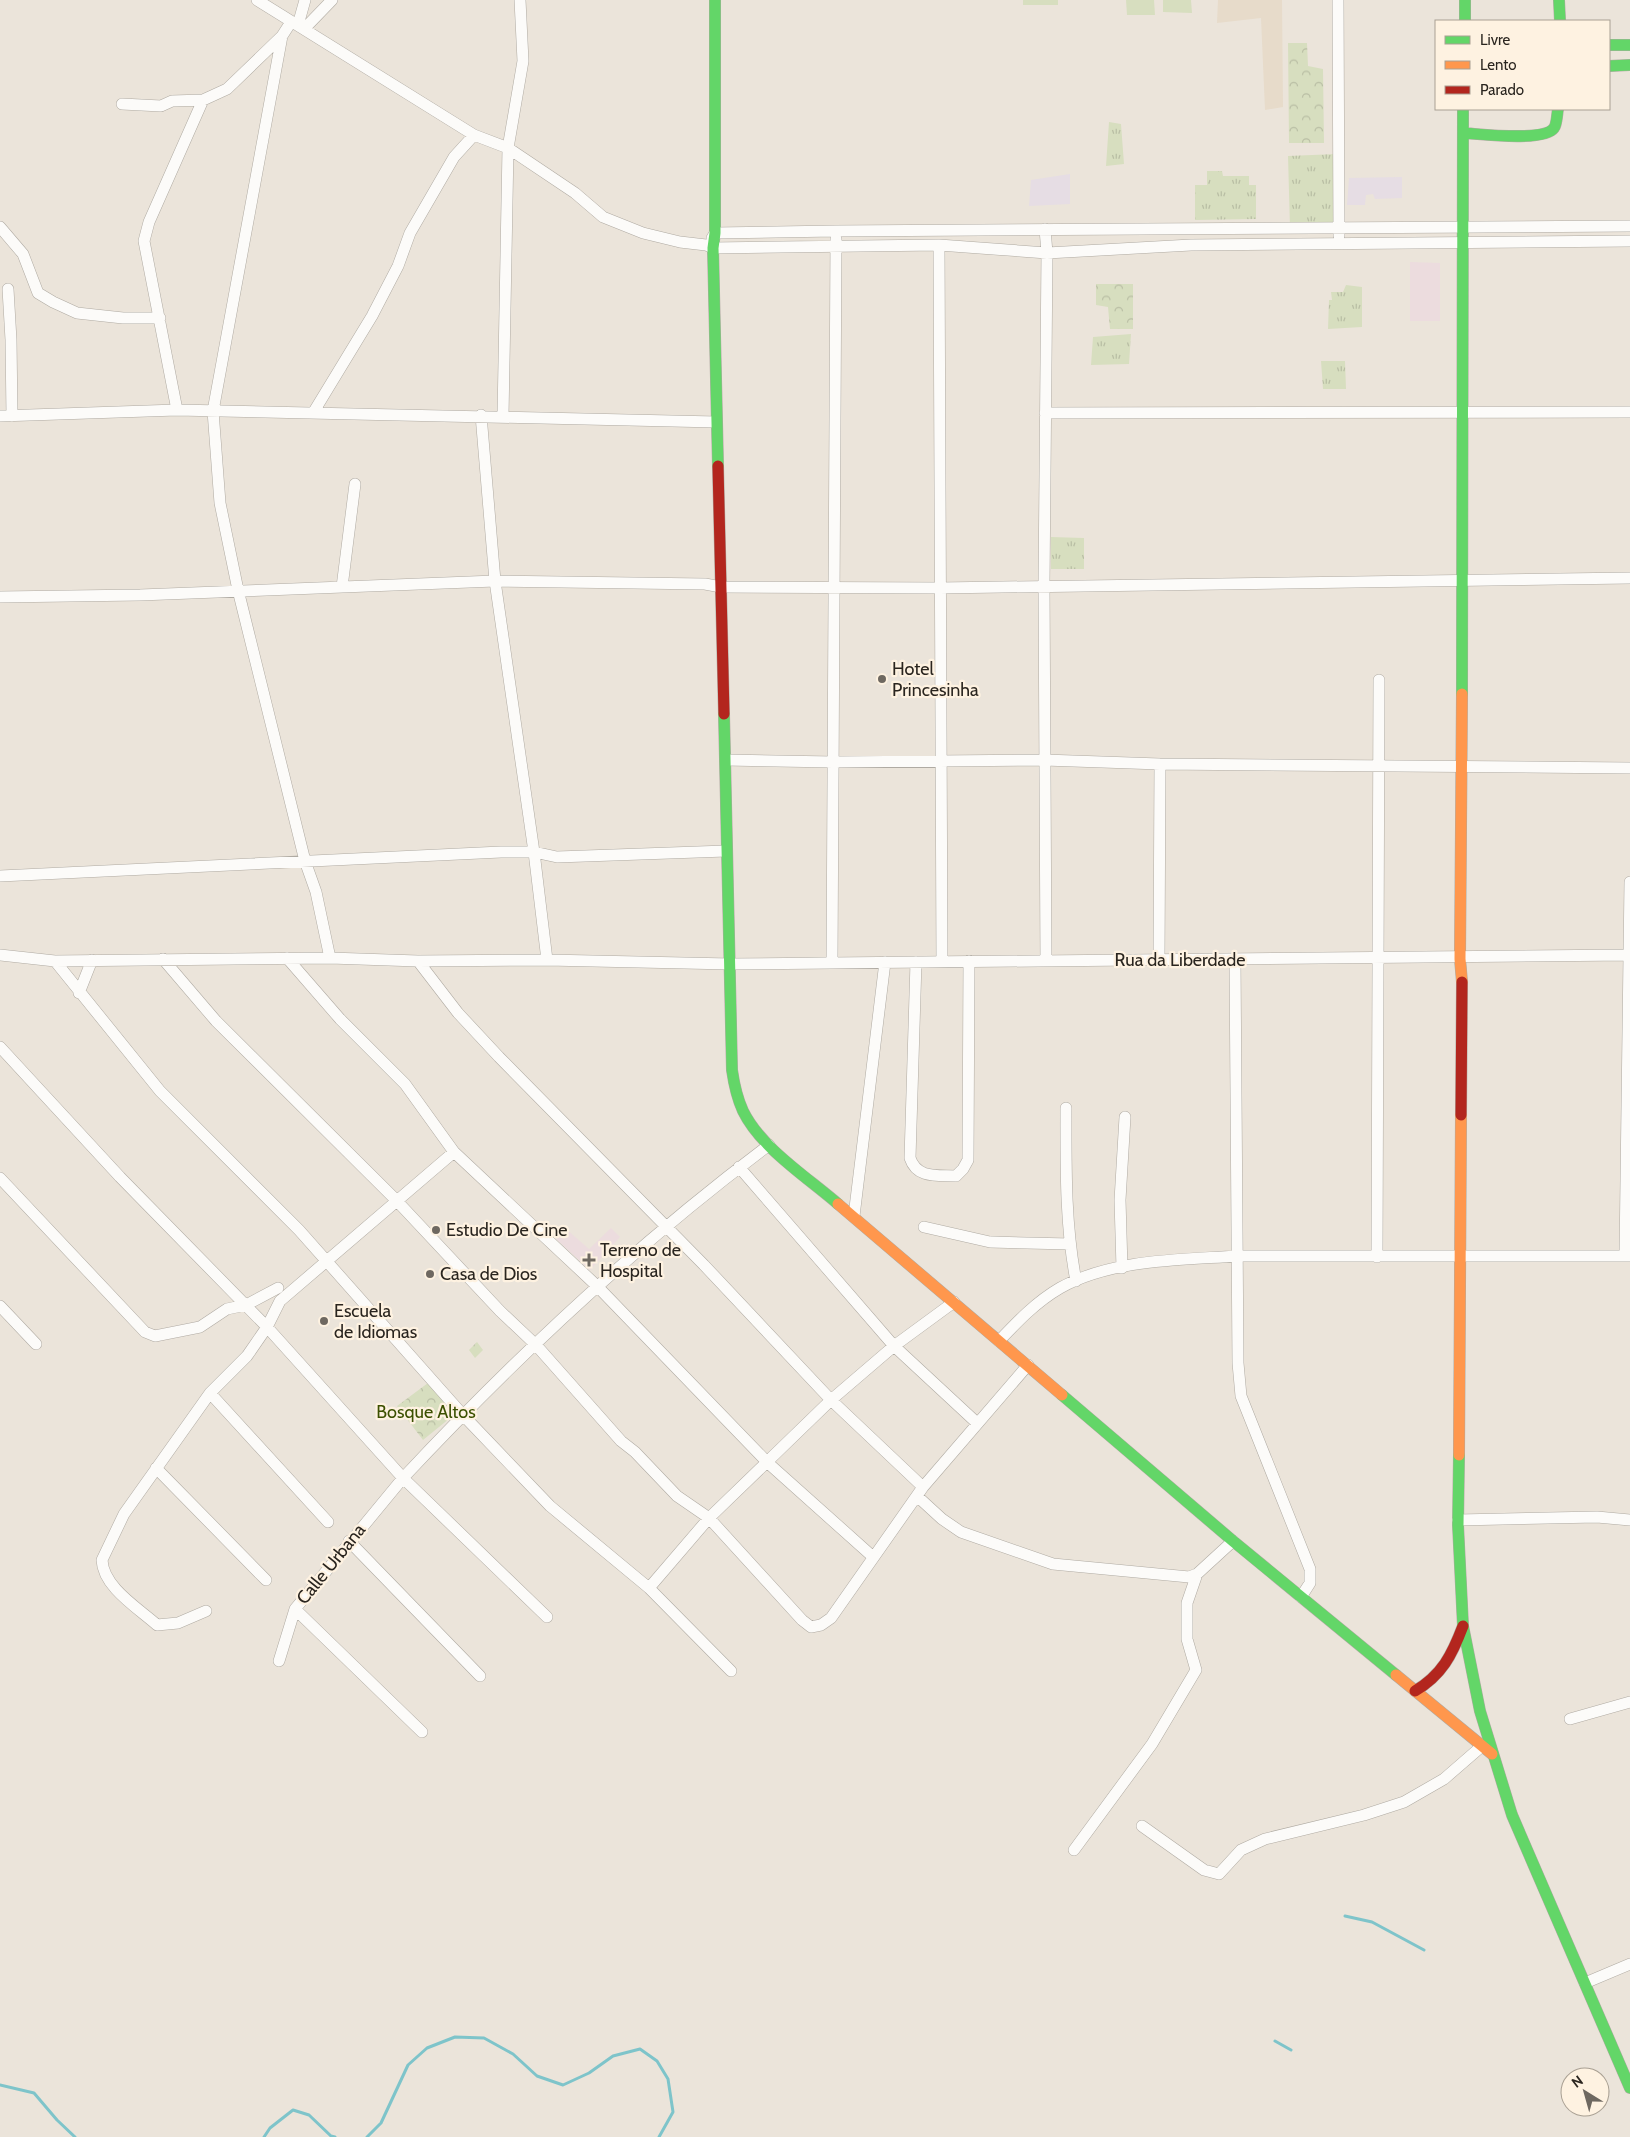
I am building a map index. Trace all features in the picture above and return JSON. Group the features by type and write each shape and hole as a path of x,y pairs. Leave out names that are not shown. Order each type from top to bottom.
{"street":[{"path":"257,0 474,134 508,148 575,193 603,217 643,233 680,242 709,246 939,245 1047,253 1191,245 1630,241"},
{"path":"122,104 161,106 172,101 203,100 226,89 282,36 332,0"},
{"path":"503,416 508,148 524,61 520,0"},
{"path":"714,0 716,233 709,246 726,760 726,851 732,1070 736,1094 745,1118 769,1145 1233,1541 1492,1754"},
{"path":"1338,0 1339,245"},
{"path":"1465,0 1465,20"},
{"path":"1559,0 1560,20"},
{"path":"297,25 305,1"},
{"path":"305,1 308,7 319,11"},
{"path":"282,36 213,411 220,503 238,590 305,861 316,892 330,958"},
{"path":"1610,45 1630,45"},
{"path":"1610,66 1630,65"},
{"path":"177,410 144,241 148,222 203,100"},
{"path":"1463,110 1464,413 1461,579 1463,766 1460,958 1462,976 1458,1520 1463,1626 1480,1711 1512,1814 1630,2088"},
{"path":"1463,133 1542,135 1555,127 1558,110"},
{"path":"314,413 372,316 398,266 410,233 454,157 474,134"},
{"path":"716,233 1630,226"},
{"path":"0,227 23,254 38,293 53,302 77,313 123,318 160,318"},
{"path":"1045,229 1047,253 1044,585 1046,961"},
{"path":"832,963 835,231"},
{"path":"939,245 942,962"},
{"path":"8,289 12,340 6,416 177,410 481,415 716,422"},
{"path":"1045,413 1630,412"},
{"path":"481,415 495,581 534,852 547,960"},
{"path":"342,588 355,484"},
{"path":"0,597 140,596 238,590 342,588 495,581 705,584 721,587 940,588 1630,578"},
{"path":"1376,1257 1380,680"},
{"path":"726,760 833,762 1044,760 1160,764 1378,767 1630,768"},
{"path":"1159,960 1160,764"},
{"path":"0,876 501,852 534,852 557,857 726,851"},
{"path":"999,1341 1030,1309 1060,1288 1076,1281 1122,1268 1237,1256 1628,1256 1630,882"},
{"name":"Rua da Liberdade","path":"0,954 55,961 330,958 418,961 547,960 730,964 1630,955"},
{"path":"287,958 340,1019 405,1084 454,1152 597,1286 768,1463 872,1556"},
{"path":"163,959 216,1022 396,1200 521,1332 536,1344 621,1441 635,1452 677,1496 709,1518 802,1620 811,1627 821,1625 831,1618 872,1556 921,1492 977,1423 1028,1365"},
{"path":"79,993 92,960"},
{"path":"1235,960 1238,1363 1241,1396 1310,1569 1310,1583 1302,1597"},
{"path":"55,961 160,1091 250,1180 325,1260 462,1414 550,1506 649,1588 731,1671"},
{"path":"418,961 458,1013 921,1492 942,1519 960,1532 1052,1564 1188,1577 1197,1574 1233,1541"},
{"path":"854,1216 885,962"},
{"path":"916,962 910,1158 913,1167 920,1174 956,1176 968,1160 969,962"},
{"path":"0,1047 120,1177 267,1327 403,1478 547,1617"},
{"path":"1066,1108 1066,1175 1070,1244 1076,1281"},
{"path":"1122,1268 1120,1200 1125,1117"},
{"name":"Calle Urbana","path":"279,1661 295,1609 349,1541 403,1478 462,1414 597,1286 664,1226 769,1145"},
{"path":"206,1611 178,1623 157,1624 108,1580 102,1568 102,1560 124,1514 210,1393 247,1356 267,1327 280,1301 325,1260 454,1152"},
{"path":"739,1167 894,1346 977,1423"},
{"path":"0,1178 145,1332 155,1336 200,1327 227,1309 246,1305 278,1288"},
{"path":"924,1227 990,1242 1070,1244"},
{"path":"649,1588 709,1518 831,1400 894,1346 954,1302"},
{"path":"0,1306 36,1344"},
{"path":"210,1393 328,1522"},
{"path":"156,1468 266,1580"},
{"path":"1458,1520 1597,1518 1630,1520"},
{"path":"349,1541 480,1676"},
{"path":"1074,1850 1152,1744 1196,1670 1187,1639 1187,1602 1197,1574"},
{"path":"295,1609 422,1732"},
{"path":"1415,1691 1432,1682 1443,1671 1463,1626"},
{"path":"1570,1719 1630,1702"},
{"path":"1142,1826 1204,1870 1219,1874 1241,1850 1265,1839 1364,1815 1404,1802 1444,1779 1482,1746"},
{"path":"1585,1983 1630,1964"}],"shaded area":[{"path":"1218,0 1282,0 1283,107 1265,110 1261,18 1217,23"},
{"path":"1070,174 1070,204 1029,206 1031,180"},
{"path":"1402,177 1402,198 1375,199 1373,194 1366,195 1365,205 1347,205 1349,178"},
{"path":"1410,262 1440,263 1440,321 1410,321"},
{"name":"Terreno de Hospital","path":"565,1228 589,1249 611,1228 620,1237 590,1270 555,1238"}],"green space":[{"path":"1023,0 1058,0 1058,5 1023,5"},
{"path":"1126,0 1154,0 1155,15 1127,15"},
{"path":"1163,0 1191,0 1192,13 1163,12"},
{"path":"1288,43 1307,43 1308,66 1323,69 1324,143 1289,143"},
{"path":"1109,122 1121,124 1124,164 1106,166"},
{"path":"1336,154 1337,226 1290,228 1288,156"},
{"path":"1207,171 1222,171 1223,176 1249,176 1249,185 1256,185 1256,219 1195,220 1195,185 1207,185"},
{"path":"1096,284 1133,284 1133,329 1110,329 1108,307 1096,305"},
{"path":"1346,285 1362,287 1362,327 1328,329 1329,300 1332,300 1331,292 1343,292"},
{"path":"1131,334 1129,364 1091,365 1093,337"},
{"path":"1321,361 1345,361 1346,389 1323,389"},
{"path":"1051,537 1084,538 1084,569 1051,569"},
{"path":"477,1342 483,1350 475,1358 469,1350"},
{"name":"Bosque Altos","path":"428,1383 455,1414 423,1440 397,1406"}],"waterway":[{"path":"1345,1916 1372,1922 1424,1950"},
{"path":"367,2137 381,2123 408,2065 427,2048 455,2037 484,2038 513,2054 537,2076 563,2085 589,2073 613,2056 640,2049 657,2061 668,2079 673,2112 659,2137"},
{"path":"1275,2041 1291,2050"},
{"path":"0,2085 34,2093 57,2120 75,2137"},
{"path":"264,2137 270,2128 293,2110 309,2115 331,2136 335,2137"}],"traffic: fast":[{"path":"715,0 715,233 713,248 718,466"},
{"path":"1465,0 1465,20"},
{"path":"1559,0 1560,20"},
{"path":"1610,45 1630,45"},
{"path":"1610,66 1630,65"},
{"path":"1462,694 1463,110"},
{"path":"1463,133 1512,136 1538,135 1554,128 1558,110"},
{"path":"724,714 732,1070 735,1086 743,1111 761,1137 773,1150 838,1204"},
{"path":"1062,1395 1233,1541 1396,1675"},
{"path":"1459,1455 1458,1525 1463,1626 1480,1711 1512,1815 1630,2088"}],"traffic: slow":[{"path":"1462,694 1460,959 1462,982"},
{"path":"1459,1455 1461,1115"},
{"path":"838,1204 1062,1395"},
{"path":"1396,1675 1492,1754"}],"traffic: jam":[{"path":"718,466 724,714"},
{"path":"1461,1115 1462,982"},
{"path":"1415,1691 1432,1678 1445,1663 1455,1646 1463,1626"}],"place":[{"name":"Hotel Princesinha","path":"882,679"},
{"name":"Estudio De Cine","path":"436,1230"},
{"name":"Terreno de Hospital","path":"589,1260"},
{"name":"Casa de Dios","path":"430,1274"},
{"name":"Escuela de Idiomas","path":"324,1321"}]}
